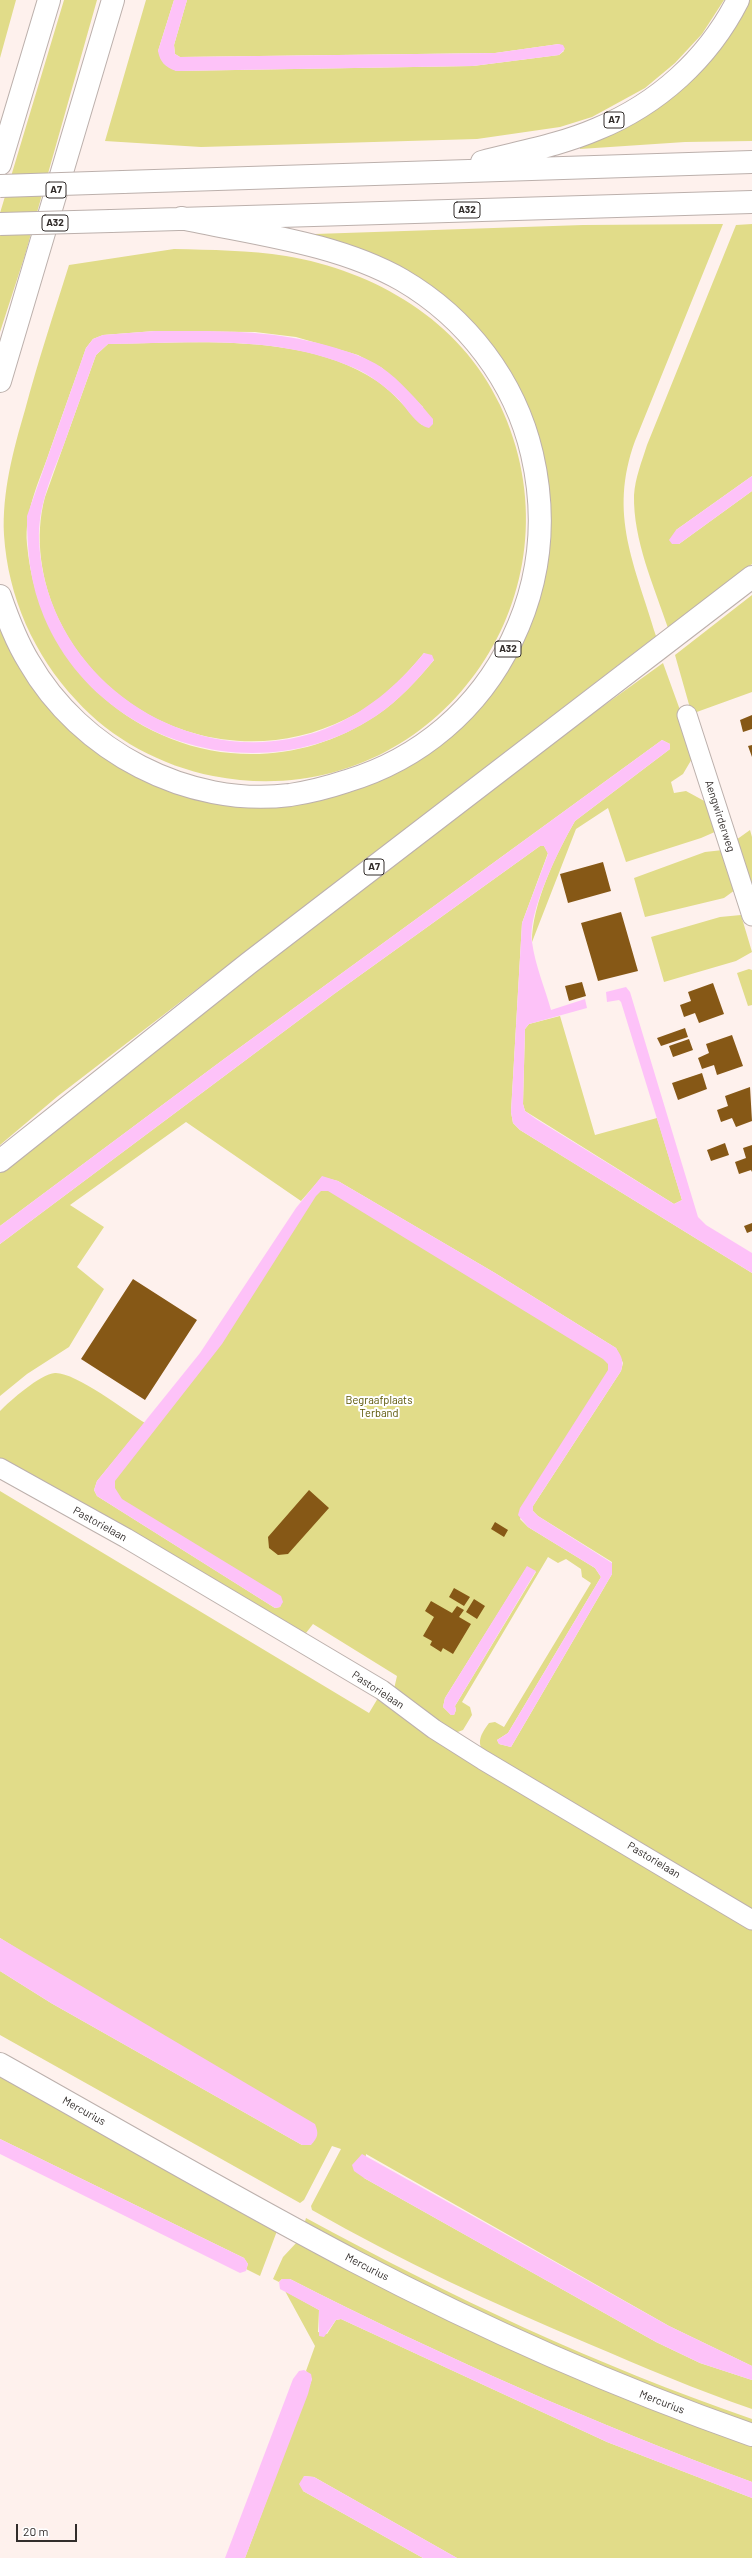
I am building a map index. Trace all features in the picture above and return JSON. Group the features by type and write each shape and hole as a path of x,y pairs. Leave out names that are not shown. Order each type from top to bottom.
{"main road":[{"path":"39,36 40,0"},
{"path":"0,164 49,0"},
{"name":"A7","path":"0,381 113,0"},
{"name":"A7","path":"446,172 576,137 597,129 642,105 695,63 722,28 738,0"},
{"path":"0,186 752,162"},
{"name":"A32","path":"0,224 752,202"},
{"name":"A32","path":"0,596 10,625 30,665 61,706 80,725 101,743 140,766 177,783 220,794 289,795 324,788 366,775 399,760 429,742 459,716 486,684 523,618 534,580 542,513 537,475 529,438 516,404 497,370 471,336 442,308 403,281 367,263 333,250 181,218"},
{"name":"A7","path":"0,1160 249,963 752,577"},
{"name":"Mercurius","path":"0,2064 278,2220 432,2300 574,2366 644,2395 752,2435"}],"street":[{"name":"Aengwirderweg","path":"687,715 752,916"},
{"name":"Pastorielaan","path":"0,1468 133,1542 382,1690 434,1729 483,1760 752,1920"}],"green space":[{"path":"0,0 16,0 0,58"},
{"path":"64,0 97,0 25,255 0,332 0,213"},
{"path":"146,0 174,0 158,51 176,71 473,66 559,55 564,51 559,44 495,53 180,57 175,54 174,45 187,0 724,0 702,34 675,63 645,88 592,117 560,127 477,139 201,147 105,141"},
{"path":"749,0 752,0 752,141 685,142 580,149 580,145 616,130"},
{"path":"723,224 635,441 627,468 624,493 624,516 628,540 633,563 656,636 58,1096 0,1145 0,622 113,761 285,804 470,717 550,531 485,339 315,239 315,234 583,225"},
{"path":"752,224 752,476 676,530 679,544 752,491 752,564 668,628 645,563 637,529 634,495 636,482 647,445 736,225"},
{"path":"174,249 258,253 286,256 319,263 382,287 411,304 438,324 462,348 483,375 500,405 523,479 524,551 506,619 471,679 422,728 361,763 291,780 213,776 156,758 121,739 90,714 61,683 36,644 17,603 7,558 4,535 4,519 9,472 16,441 69,265","holes":["155,331 255,332 296,337 358,355 382,368 423,407 422,425 395,396 377,381 348,365 316,354 282,347 211,342 108,344 96,355 45,497 40,528 40,543 44,575 53,605 59,620 82,657 111,688 145,712 182,730 222,739 264,741 305,734 346,719 369,706 398,682 424,653 434,660 400,696 377,715 321,743 263,754 206,749 153,731 106,700 67,657 40,605 27,544 28,520 33,497 86,348 93,339 103,335"]},
{"path":"752,595 752,692 694,713 690,708 675,655"},
{"path":"663,663 680,710 693,757 683,774 671,782 674,793 686,791 708,803 717,831 701,838 626,862 608,808 576,829 532,942 536,912 546,880 560,848 575,821 670,749 670,744 662,740 224,1059 0,1226 0,1173 71,1113 581,722"},
{"path":"750,830 752,837 752,889 736,840"},
{"name":"Begraafplaats Terband","path":"540,846 544,846 548,853 522,923 511,1112 513,1123 520,1130 752,1273 752,1913 486,1755 483,1751 480,1739 486,1727 489,1723 495,1722 504,1727 591,1583 582,1577 581,1569 566,1559 558,1563 548,1557 462,1702 470,1707 472,1715 463,1730 455,1733 430,1719 394,1689 397,1676 313,1624 306,1633 295,1632 128,1531 0,1461 0,1411 11,1401 41,1378 55,1373 64,1374 87,1385 145,1423 97,1481 94,1490 97,1496 275,1608 280,1607 281,1604 101,1492 151,1425 203,1365 236,1317 316,1187 327,1182 481,1267 616,1353 618,1360 520,1519 528,1527 595,1568 601,1577 508,1733 497,1740 499,1744 511,1747 612,1574 612,1562 538,1516 533,1511 533,1506 621,1371 623,1363 616,1348 495,1273 338,1181 322,1177 301,1201 186,1122 70,1205 104,1227 77,1267 104,1289 69,1347 27,1374 0,1396 0,1244 334,994","holes":["527,1567 536,1572 455,1706 456,1710 454,1715 451,1715 443,1707 445,1698"]},
{"path":"723,850 735,890 724,898 645,917 634,878 705,852"},
{"path":"741,915 752,952 736,961 664,982 651,937 720,917"},
{"path":"749,969 752,970 752,1005 748,1006 737,973"},
{"path":"560,1016 595,1135 657,1118 682,1200 674,1204 525,1111 523,1104 525,1029 529,1024"},
{"path":"0,1491 369,1713 378,1698 752,1925 752,2366 669,2326 366,2154 364,2178 656,2342 700,2363 752,2380 752,2409 609,2353 518,2313 379,2247 312,2210 311,2206 341,2149 332,2146 304,2200 300,2203 0,2035 0,1971 51,2003 302,2145 311,2145 67,1980 0,1938"},
{"path":"0,2075 277,2231 260,2276 246,2269 248,2264 244,2258 0,2139"},
{"path":"306,2218 414,2275 525,2328 637,2376 752,2419 752,2425 652,2388 507,2327 304,2225"},
{"path":"298,2241 752,2444 752,2482 693,2460 518,2387 403,2335 290,2279 282,2279 279,2282 273,2279 283,2257"},
{"path":"285,2291 319,2310 318,2332 327,2334 336,2320 341,2319 607,2442 752,2498 752,2558 457,2558 314,2477 304,2476 303,2491 423,2558 245,2558 312,2379 306,2371 315,2346"}],"shaded area":[{"path":"174,0 187,0 174,45 175,54 180,57 495,53 559,44 563,45 565,49 559,55 473,66 176,71 164,64 158,51"},
{"path":"155,331 224,331 268,334 291,337 342,350 370,361 388,372 408,391 433,419 433,424 429,428 419,423 391,393 376,381 354,368 325,357 295,350 264,345 201,342 108,344 96,355 46,492 39,528 39,540 48,590 68,636 98,675 135,706 179,728 226,740 275,741 325,729 367,707 403,677 424,653 432,655 434,660 414,683 392,704 376,716 331,739 283,751 234,752 187,743 142,725 102,697 69,661 44,617 32,580 27,516 86,348 93,339 103,335"},
{"path":"752,476 752,491 679,544 672,544 669,540 676,530"},
{"path":"662,740 670,744 670,749 575,821 553,863 539,898 534,915 532,942 533,951 551,1010 585,999 587,1008 529,1024 525,1029 523,1104 525,1111 536,1119 674,1204 682,1200 621,1002 619,1000 607,1002 606,992 626,987 630,992 698,1217 706,1225 752,1253 752,1273 520,1130 513,1123 511,1112 522,923 548,854 544,846 540,846 334,994 0,1244 0,1226 224,1059"},
{"path":"322,1176 338,1181 495,1273 616,1348 622,1359 621,1371 533,1506 533,1511 538,1516 612,1563 612,1574 511,1747 499,1744 497,1740 508,1733 601,1577 595,1568 528,1527 518,1515 520,1508 608,1370 608,1364 603,1359 328,1191 321,1191 316,1196 222,1344 115,1481 115,1488 122,1499 281,1596 283,1602 280,1607 275,1608 97,1496 94,1490 97,1481 200,1353 296,1208"},
{"path":"527,1566 536,1571 455,1706 456,1710 454,1715 451,1715 443,1707 445,1698"},
{"path":"0,1938 315,2124 317,2135 315,2140 311,2145 302,2145 51,2003 0,1971"},
{"path":"0,2139 244,2258 248,2264 246,2271 240,2273 0,2154"},
{"path":"362,2154 669,2326 752,2366 752,2380 700,2363 656,2342 364,2178 354,2171 352,2165"},
{"path":"282,2279 290,2279 403,2335 518,2387 693,2460 752,2482 752,2498 607,2442 341,2319 336,2320 324,2337 319,2336 319,2310 280,2289 279,2282"},
{"path":"304,2370 311,2374 312,2379 308,2394 245,2558 225,2558 293,2379 299,2371"},
{"path":"304,2476 314,2477 457,2558 423,2558 303,2491 299,2484"}],"building":[{"path":"752,715 752,729 743,732 740,720"},
{"path":"752,745 752,757 748,746"},
{"path":"603,862 611,891 568,903 560,874"},
{"path":"621,912 638,971 598,981 581,923"},
{"path":"582,982 586,996 569,1001 565,986"},
{"path":"713,983 724,1014 699,1023 695,1013 684,1017 680,1005 691,1001 688,992"},
{"path":"685,1028 688,1037 661,1046 657,1038"},
{"path":"732,1035 743,1066 717,1075 714,1065 702,1069 698,1058 709,1053 706,1044"},
{"path":"689,1039 693,1050 673,1057 669,1046"},
{"path":"702,1073 707,1089 678,1100 672,1083"},
{"path":"750,1087 752,1121 736,1127 732,1118 721,1122 717,1110 728,1106 725,1096"},
{"path":"725,1143 729,1155 711,1161 707,1150"},
{"path":"752,1145 752,1172 751,1170 739,1174 735,1162 746,1158 743,1148"},
{"path":"752,1223 752,1231 747,1233 744,1226"},
{"path":"133,1279 197,1320 145,1400 81,1359"},
{"path":"309,1490 329,1508 288,1554 278,1555 269,1548 268,1537"},
{"path":"495,1522 508,1530 504,1537 491,1529"},
{"path":"454,1588 470,1597 464,1606 449,1597"},
{"path":"474,1599 485,1606 477,1619 466,1612"},
{"path":"431,1601 452,1613 457,1606 464,1610 459,1617 471,1624 453,1654 443,1648 441,1652 430,1645 432,1641 423,1636 434,1617 425,1611"}]}
